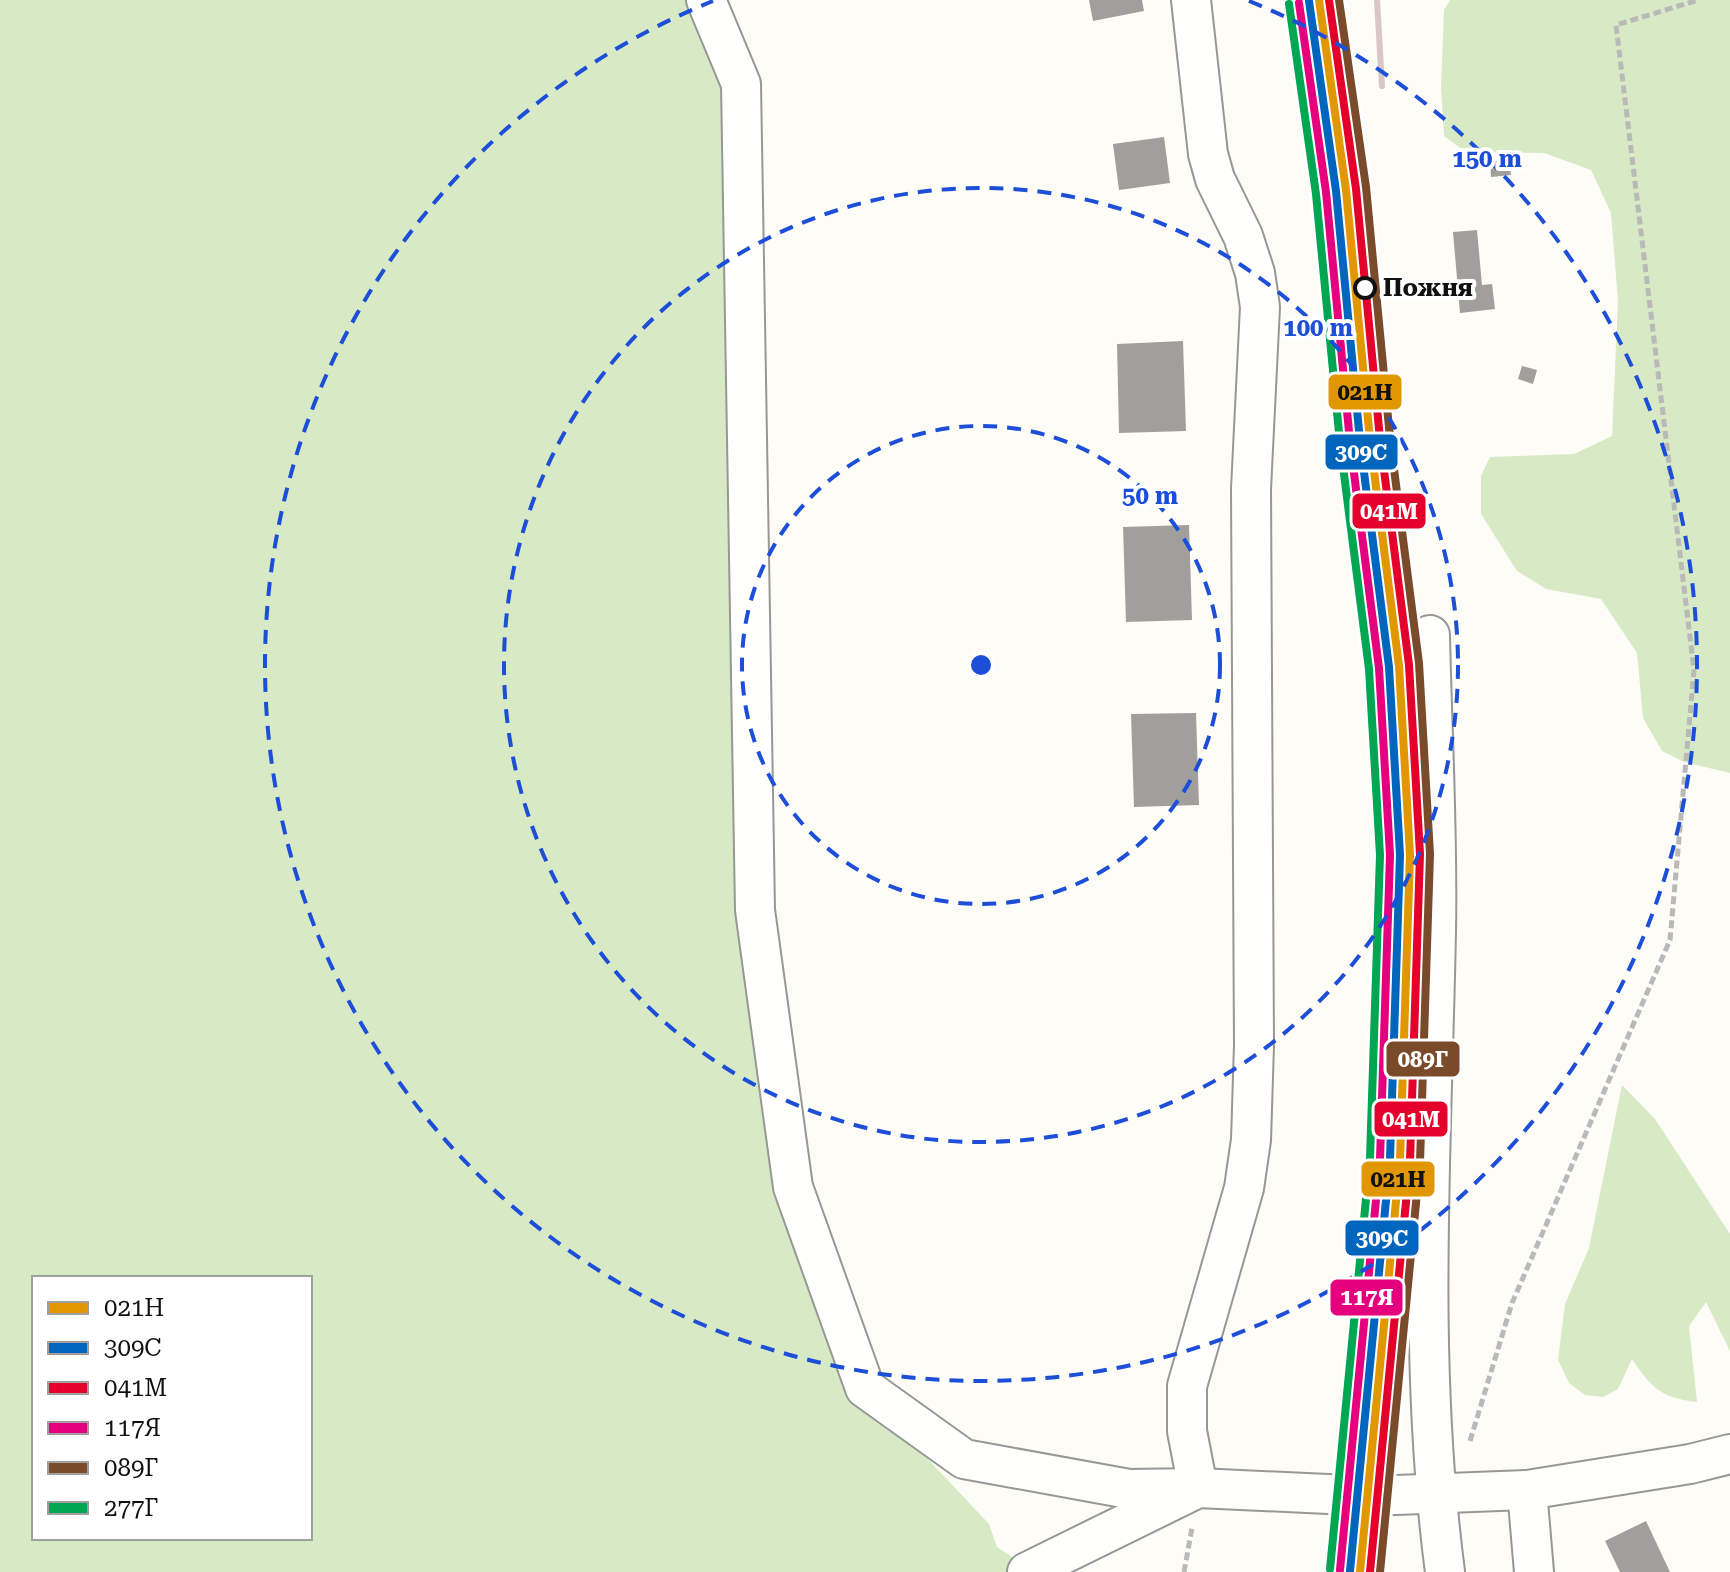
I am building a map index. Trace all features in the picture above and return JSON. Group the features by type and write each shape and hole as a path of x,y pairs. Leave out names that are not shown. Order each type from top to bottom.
{"street":[{"path":"706,0 741,84 755,910 793,1187 865,1388 964,1459 1129,1489 1198,1488 1370,1496 1527,1490 1690,1464 1730,1454"},
{"path":"1191,0 1208,154 1215,179 1243,236 1255,273 1260,307 1251,489 1254,1029 1251,1140 1244,1188 1187,1386 1187,1431 1198,1488"},
{"path":"1430,635 1436,927 1426,1295 1435,1493 1445,1572"},
{"path":"1027,1572 1198,1488"},
{"path":"1527,1490 1534,1572"}],"path":[{"path":"1468,1448 1512,1303 1670,940 1694,670 1616,25 1698,0"}],"green space":[{"path":"0,0 706,0 725,38 761,946 803,1219 910,1440 989,1524 997,1547 1035,1572 0,1572"},
{"path":"1450,0 1730,0 1730,773 1684,762 1662,751 1643,718 1637,653 1601,599 1546,589 1517,571 1481,514 1481,476 1490,457 1574,454 1612,436 1618,301 1611,213 1591,170 1544,153 1466,152 1444,136 1441,88 1444,10"},
{"path":"1622,1085 1655,1119 1730,1234 1730,1351 1706,1302 1689,1326 1697,1402 1666,1395 1652,1385 1632,1359 1618,1389 1603,1397 1585,1395 1569,1383 1558,1360 1565,1304 1589,1248"}],"building":[{"path":"1089,0 1142,0 1144,11 1093,21"},
{"path":"1164,137 1170,183 1119,190 1113,144"},
{"path":"1509,160 1511,175 1491,177 1490,162"},
{"path":"1477,230 1482,285 1492,284 1495,309 1460,313 1453,232"},
{"path":"1183,341 1186,431 1119,433 1117,344"},
{"path":"1522,366 1537,370 1533,384 1518,379"},
{"path":"1189,525 1192,620 1126,622 1123,527"},
{"path":"1196,713 1199,805 1134,807 1131,714"},
{"path":"1646,1521 1670,1572 1620,1572 1605,1541"}],"railway":[{"path":"1377,0 1382,86"}],"transit line":[{"name":"021Н","path":"1319,0 1346,190 1370,440 1399,666 1410,855 1400,1160 1360,1572"},
{"name":"041М","path":"1329,0 1356,189 1380,439 1409,665 1420,854 1410,1161 1370,1572"},
{"name":"089Г","path":"1339,0 1366,187 1390,438 1419,663 1430,854 1420,1162 1380,1572"},
{"name":"309С","path":"1309,1 1336,191 1360,441 1389,667 1400,855 1390,1159 1350,1571"},
{"name":"117Я","path":"1299,3 1326,192 1350,442 1379,668 1390,855 1380,1159 1340,1570"},
{"name":"277Г","path":"1289,4 1316,194 1340,443 1369,669 1380,855 1370,1158 1330,1569"}],"place":[{"name":"Пожня","path":"1365,288"}]}
